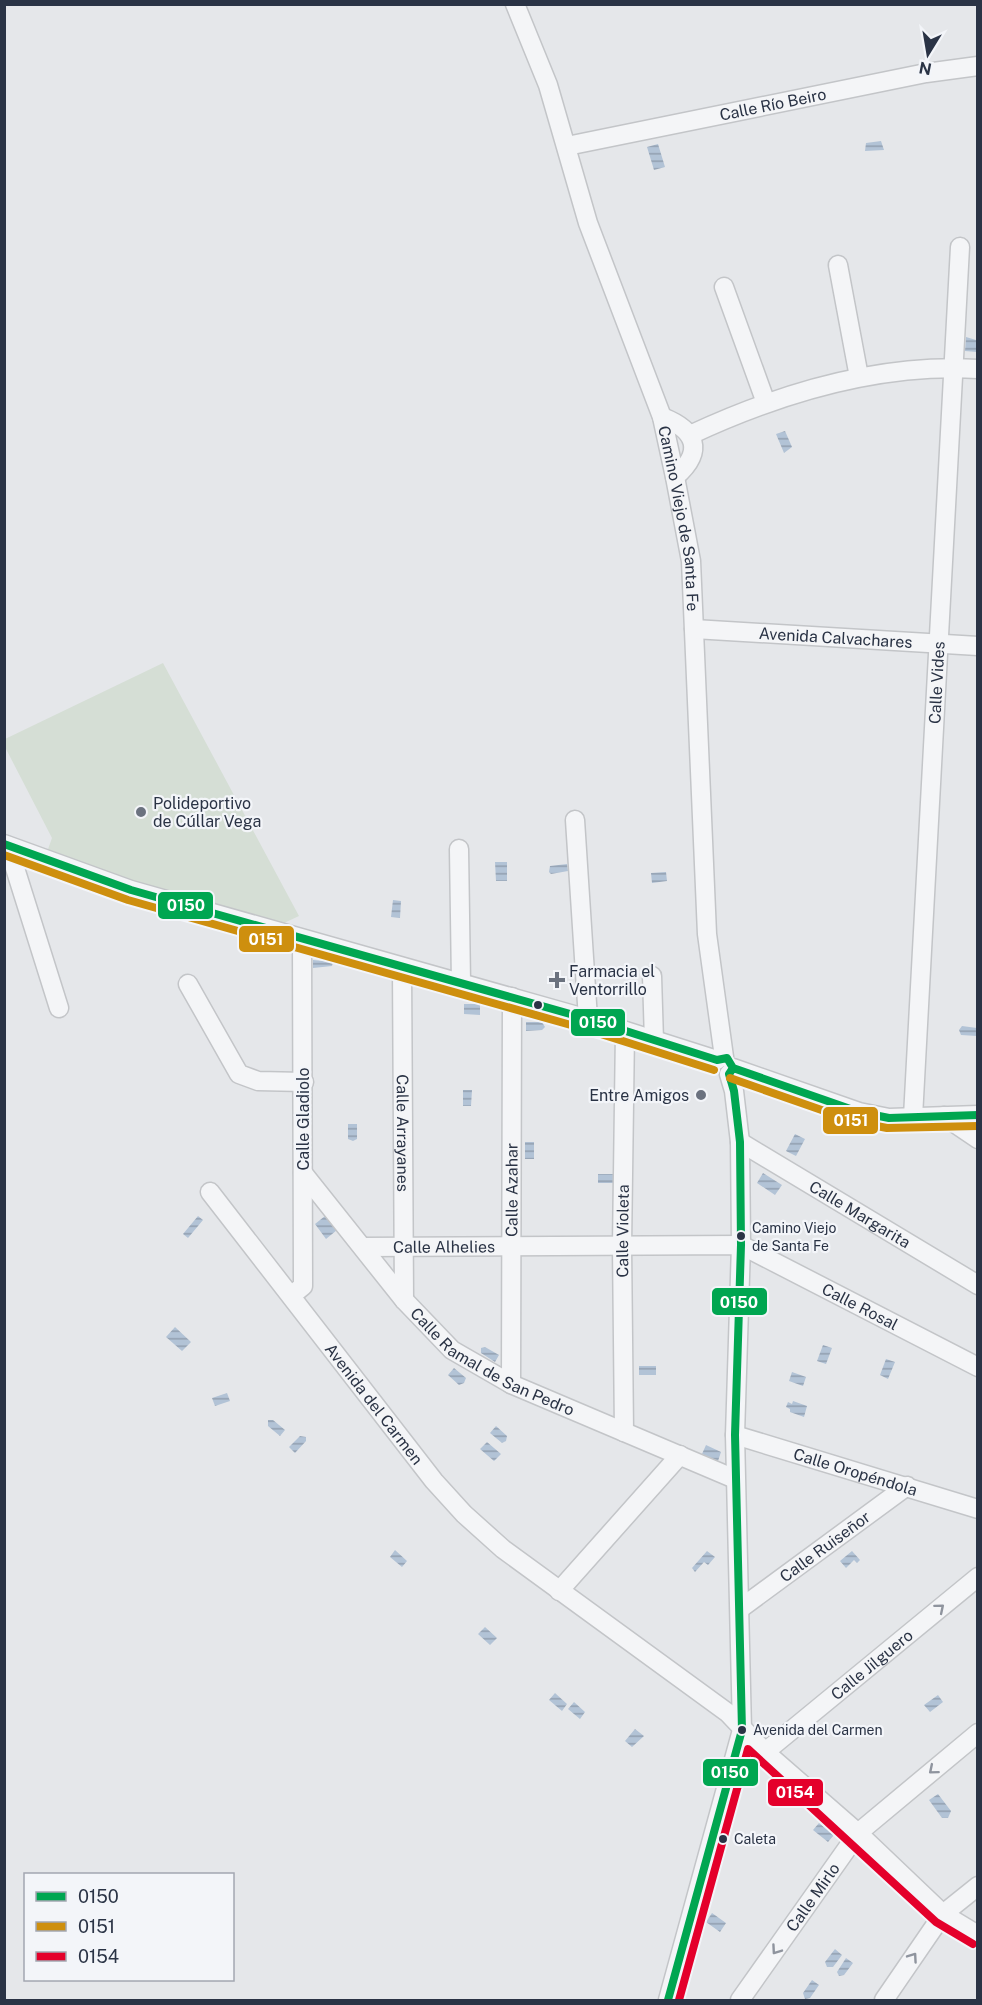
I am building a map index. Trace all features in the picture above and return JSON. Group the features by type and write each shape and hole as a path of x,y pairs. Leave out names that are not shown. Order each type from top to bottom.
{"street":[{"name":"Camino Viejo de Santa Fe","path":"515,4 548,85 588,224 663,417 675,477 691,561 698,774 707,934 726,1065 734,1091 740,1142 741,1245 735,1479 741,1608 742,1730 668,2001"},
{"name":"Calle Río Beiro","path":"567,146 927,73 978,66"},
{"name":"Calle Vides","path":"913,1117 960,247"},
{"path":"838,265 860,377"},
{"path":"724,287 766,404"},
{"path":"690,435 784,396 860,377 953,367 978,369"},
{"path":"663,417 684,426 690,435 693,454 686,467 675,477"},
{"name":"Avenida Calvachares","path":"694,629 978,646"},
{"path":"575,820 588,1019"},
{"path":"59,1008 10,873 6,845 131,890 588,1019 859,1112 889,1118 978,1115"},
{"path":"459,849 461,983"},
{"name":"Calle Gladiolo","path":"292,1295 303,1286 302,939"},
{"name":"Calle Arrayanes","path":"402,967 404,1300"},
{"path":"652,975 654,1041"},
{"path":"188,984 239,1074 258,1081 304,1082"},
{"name":"Calle Azahar","path":"511,1384 514,1246 512,998"},
{"name":"Calle Violeta","path":"624,1432 622,1246 625,1031"},
{"path":"944,1116 978,1139"},
{"name":"Calle Margarita","path":"740,1142 978,1285"},
{"name":"Calle Ramal de San Pedro","path":"303,1173 404,1300 453,1350 511,1384 735,1479"},
{"name":"Avenida del Carmen","path":"210,1192 435,1481 464,1514 503,1549 728,1713 765,1752 858,1833 943,1914 978,1935"},
{"name":"Calle Alhelies","path":"363,1247 741,1245"},
{"name":"Calle Rosal","path":"741,1245 978,1368"},
{"name":"Calle Oropéndola","path":"735,1435 978,1509"},
{"path":"559,1591 680,1455"},
{"name":"Calle Ruiseñor","path":"741,1608 907,1486"},
{"name":"Calle Jilguero","path":"765,1752 978,1577"},
{"name":"Calle Mirlo","path":"740,2001 858,1833 978,1732"},
{"path":"884,2001 943,1914 978,1886"}],"shaded area":[{"name":"Polideportivo de Cúllar Vega","path":"163,663 299,916 284,923 130,880 47,852 52,838 5,747 5,739"}],"water":[{"path":"881,141 884,150 865,151 866,143"},
{"path":"658,144 665,167 654,170 647,147"},
{"path":"966,337 976,340 977,352 965,351"},
{"path":"785,431 792,447 784,453 776,434"},
{"path":"495,862 507,862 507,881 496,881"},
{"path":"567,864 568,871 551,874 549,872 550,866"},
{"path":"666,872 667,881 652,883 651,873"},
{"path":"393,900 401,901 400,918 391,917"},
{"path":"313,960 333,962 332,966 313,968"},
{"path":"464,1004 480,1004 480,1015 464,1014"},
{"path":"526,1022 542,1022 545,1027 542,1030 526,1031"},
{"path":"962,1026 977,1028 977,1036 961,1035 959,1030"},
{"path":"463,1090 472,1090 471,1106 463,1106"},
{"path":"348,1124 357,1124 357,1139 353,1141 348,1139"},
{"path":"795,1134 805,1139 796,1156 786,1151"},
{"path":"525,1142 534,1142 534,1159 525,1159"},
{"path":"763,1173 782,1185 775,1195 757,1183"},
{"path":"598,1174 613,1174 613,1183 598,1183"},
{"path":"198,1216 203,1220 188,1238 183,1234"},
{"path":"325,1216 337,1230 326,1239 315,1224"},
{"path":"175,1327 191,1342 182,1351 166,1337"},
{"path":"823,1345 832,1348 826,1364 817,1361"},
{"path":"485,1347 499,1355 495,1362 481,1353 481,1348"},
{"path":"886,1359 895,1362 888,1379 880,1375"},
{"path":"639,1366 656,1366 656,1375 639,1375"},
{"path":"454,1368 466,1378 464,1383 459,1385 448,1375"},
{"path":"792,1372 806,1377 803,1386 789,1381"},
{"path":"227,1393 230,1401 215,1406 212,1398"},
{"path":"793,1401 807,1406 804,1417 790,1412 790,1409 786,1407 788,1402 792,1404"},
{"path":"268,1420 273,1420 285,1430 280,1436 268,1426"},
{"path":"496,1426 507,1436 506,1441 502,1443 490,1433"},
{"path":"300,1436 306,1437 306,1441 295,1453 289,1447"},
{"path":"487,1442 501,1454 494,1461 480,1449"},
{"path":"706,1445 721,1452 718,1461 702,1454"},
{"path":"395,1550 407,1561 402,1567 390,1557"},
{"path":"707,1551 715,1557 708,1565 704,1562 695,1572 692,1568"},
{"path":"852,1551 860,1560 857,1563 854,1560 846,1568 840,1561"},
{"path":"485,1627 497,1638 490,1645 478,1634"},
{"path":"555,1693 567,1704 562,1711 549,1700"},
{"path":"938,1695 943,1702 930,1712 924,1705"},
{"path":"574,1702 585,1712 580,1719 568,1709"},
{"path":"635,1729 644,1736 632,1747 625,1741"},
{"path":"938,1794 951,1811 948,1818 942,1818 929,1800"},
{"path":"819,1823 834,1835 828,1842 813,1830"},
{"path":"712,1913 726,1923 720,1932 706,1922"},
{"path":"835,1949 842,1955 833,1967 827,1967 825,1962"},
{"path":"846,1958 853,1963 844,1975 839,1976 837,1972"},
{"path":"812,1980 819,1985 810,1998 805,1999 803,1993"}],"transit line":[{"name":"0150","path":"4,844 131,890 588,1019 717,1060 727,1058 733,1068"},
{"name":"0151","path":"4,855 128,900 585,1029 714,1070"},
{"name":"0150","path":"733,1068 859,1112 889,1118 978,1115"},
{"name":"0150","path":"668,2000 742,1730 735,1435 741,1245 740,1142 734,1091 729,1074 733,1068"},
{"name":"0151","path":"730,1078 856,1122 887,1128 978,1126"},
{"name":"0154","path":"679,2000 748,1749 936,1922 973,1944"}],"place":[{"name":"Polideportivo de Cúllar Vega","path":"141,812"},
{"name":"Farmacia el Ventorrillo","path":"557,980"},
{"name":"Entre Amigos","path":"701,1095"},
{"name":"Camino Viejo de Santa Fe","path":"741,1236"},
{"name":"Avenida del Carmen","path":"742,1730"},
{"name":"Caleta","path":"723,1839"}]}
